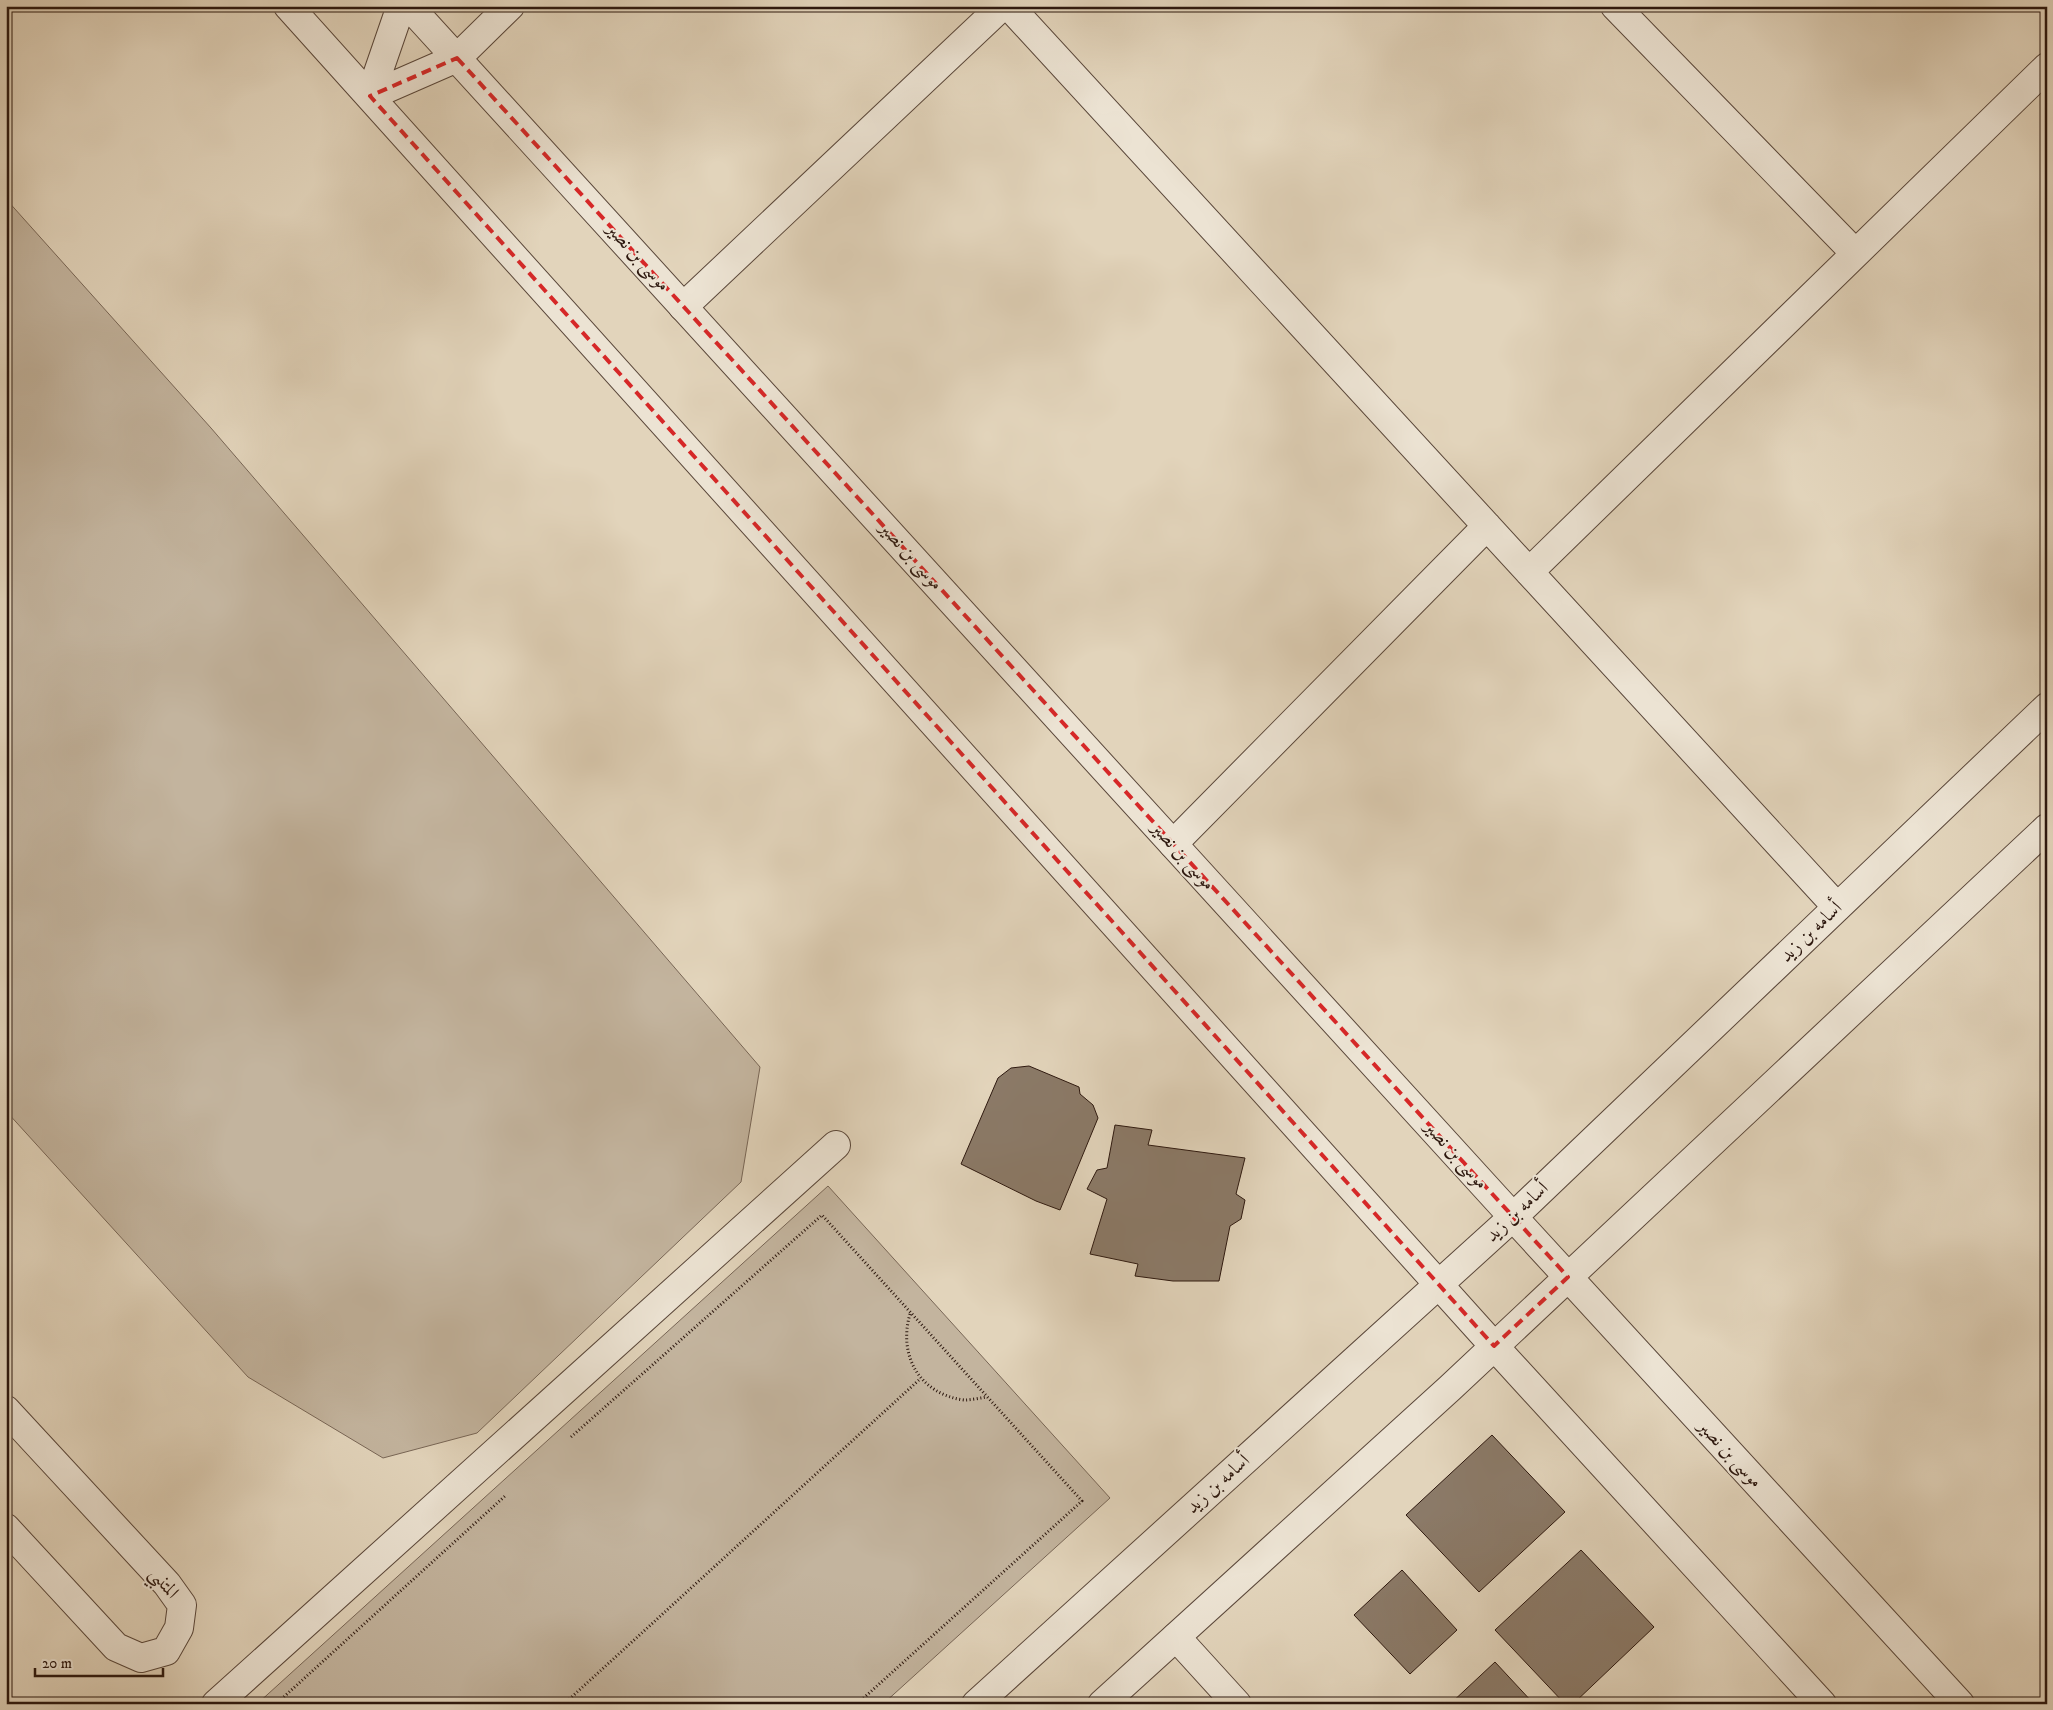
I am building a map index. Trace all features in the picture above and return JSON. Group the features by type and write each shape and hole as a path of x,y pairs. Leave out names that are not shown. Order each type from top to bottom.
{"street":[{"path":"288,6 1494,1346 1822,1704"},
{"path":"370,96 401,6"},
{"name":"موسى بن نصير","path":"409,6 1513,1217 1960,1704"},
{"path":"370,96 456,58 510,6"},
{"path":"683,307 1002,6"},
{"path":"1009,6 1837,907"},
{"path":"1615,6 1856,253"},
{"path":"1529,572 2047,67"},
{"path":"1173,844 1487,526"},
{"name":"أسامه بن زيد","path":"976,1704 1513,1217 2047,707"},
{"path":"1102,1704 1494,1346 2047,828"},
{"path":"216,1704 836,1145"},
{"name":"المتنبي","path":"6,1410 166,1584 182,1605 180,1628 166,1651 141,1658 116,1647 6,1528"},
{"path":"1176,1637 1237,1704"}],"path":[{"path":"569,1438 822,1215 1082,1501 857,1704"},
{"path":"910,1313 907,1326 910,1356 920,1379 938,1392 964,1400 987,1397"},
{"path":"564,1704 920,1379"},
{"path":"276,1704 510,1491"}],"highlighted area":[{"path":"457,58 1568,1277 1494,1346 370,96"}],"shaded area":[{"path":"6,199 211,428 760,1067 741,1182 477,1433 383,1458 248,1377 6,1111"},
{"path":"828,1186 1110,1498 883,1704 257,1704"}],"building":[{"path":"1029,1066 1079,1087 1080,1094 1093,1105 1098,1118 1060,1210 1036,1201 961,1164 998,1078 1011,1068"},
{"path":"1115,1125 1152,1130 1148,1145 1245,1158 1236,1194 1245,1200 1241,1219 1230,1226 1219,1281 1173,1281 1135,1276 1138,1264 1090,1254 1107,1199 1087,1189 1097,1170 1107,1168"},
{"path":"1492,1435 1565,1512 1479,1592 1406,1515"},
{"path":"1581,1550 1654,1627 1573,1704 1565,1704 1495,1630"},
{"path":"1402,1570 1457,1630 1410,1674 1354,1615"},
{"path":"1495,1662 1534,1704 1450,1704"}]}
